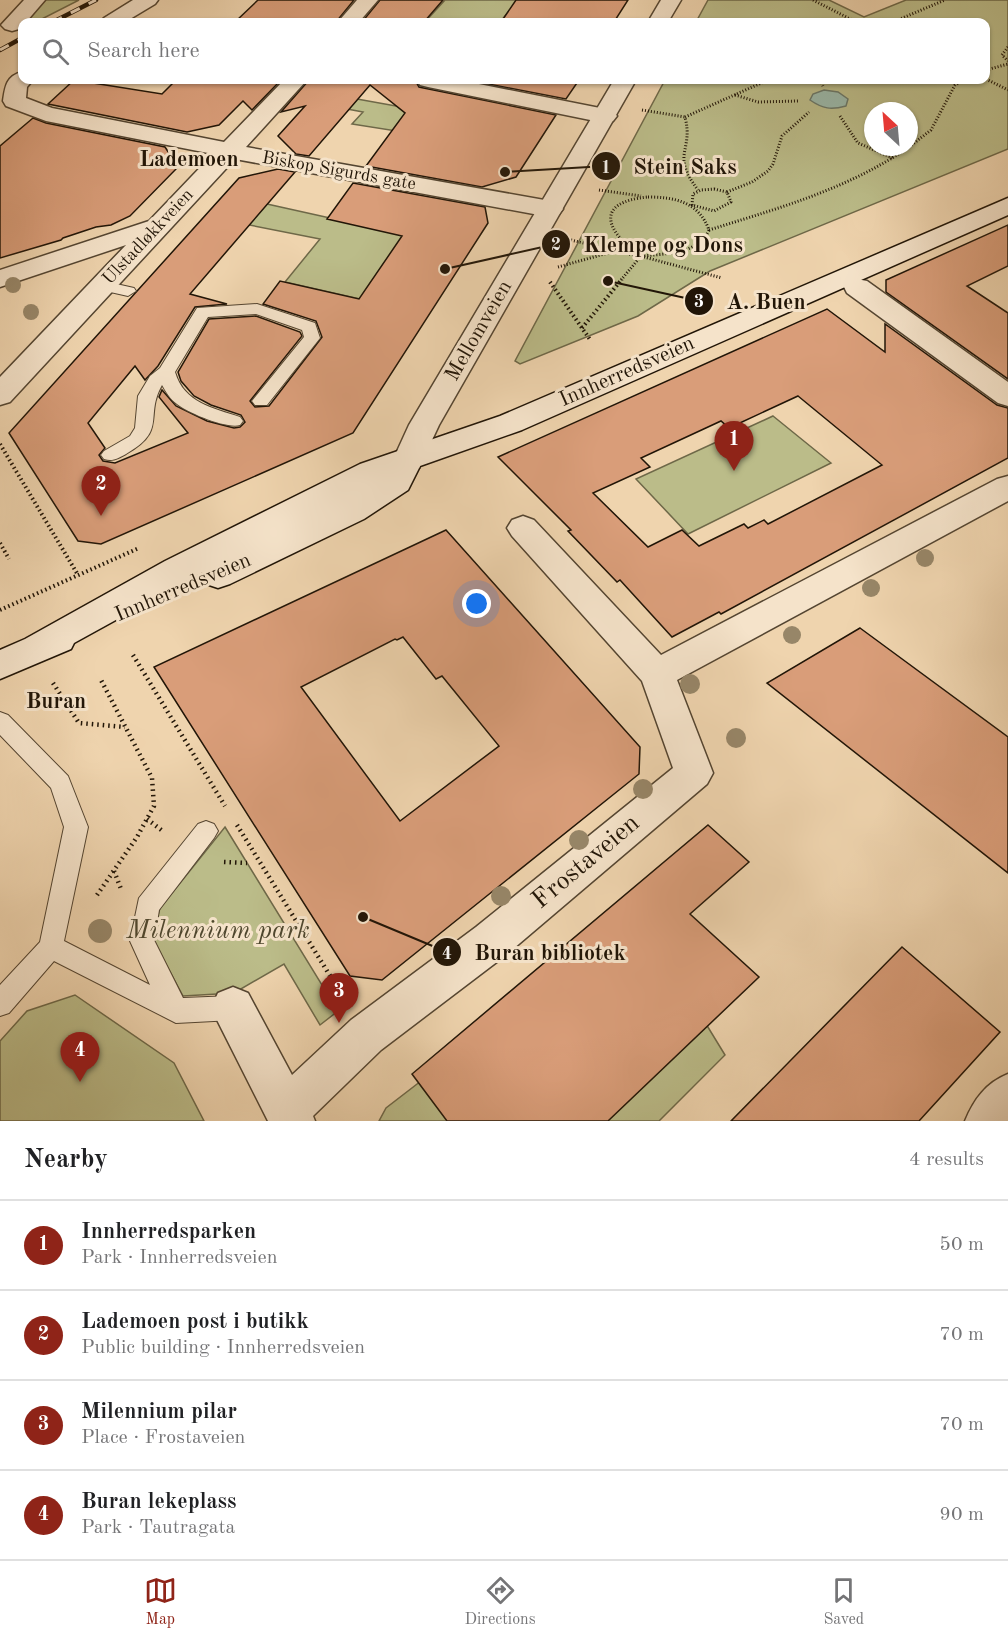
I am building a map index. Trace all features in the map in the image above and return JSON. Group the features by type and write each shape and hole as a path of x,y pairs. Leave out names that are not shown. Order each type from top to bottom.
{"street":[{"path":"18,18 35,0"},
{"path":"118,18 148,0"},
{"path":"352,18 368,0"},
{"path":"660,18 671,0"},
{"path":"12,25 18,18"},
{"name":"Biskop Sigurds gate","path":"18,83 14,101 46,114 228,151 550,209"},
{"name":"Ulstadløkkveien","path":"0,395 116,289 160,225 292,84"},
{"path":"448,84 605,116"},
{"name":"Mellomveien","path":"408,460 424,424 623,84"},
{"name":"Innherredsveien","path":"0,665 38,647 201,583 353,511 397,483 408,460 511,423 1008,206"},
{"path":"0,279 160,225"},
{"path":"857,287 1008,396"},
{"path":"657,674 1008,487"},
{"name":"Frostaveien","path":"290,1115 366,1035 491,941 694,773 657,674 523,528"},
{"path":"232,1008 290,1115"},
{"path":"988,1121 1008,1096"}],"lane":[{"path":"110,455 136,440 144,428 147,396 156,380 166,372 203,312 257,309 309,327 312,338 261,401"},
{"path":"166,372 175,396 191,406 234,421"},
{"path":"0,721 60,783 76,827 51,947 0,1004"},
{"path":"176,1011 142,941 146,915 148,906 206,831"},
{"path":"51,947 176,1011 232,1008"}],"path":[{"path":"813,0 848,18"},
{"path":"902,18 945,0"},
{"path":"990,69 1008,63 1002,55 1008,47"},
{"path":"990,81 1008,90"},
{"path":"642,110 685,117 759,84"},
{"path":"918,140 931,130 957,84"},
{"path":"735,94 758,102 798,101"},
{"path":"692,205 693,194 698,190 717,189 727,192 751,183 764,174 773,164 775,151 789,126 809,112"},
{"path":"840,116 858,144 894,158"},
{"path":"685,117 689,126 689,138 682,149 683,170 698,190"},
{"path":"710,230 832,191 874,172 897,156"},
{"path":"599,190 676,199 705,210 725,208 731,202 727,192"},
{"path":"645,197 629,199 619,205 611,213 610,222 619,240 641,256 678,252 705,240 710,230 708,222 692,205"},
{"path":"571,240 722,278"},
{"path":"558,267 616,251"},
{"path":"582,328 641,256"},
{"path":"550,282 591,340"},
{"path":"0,444 78,575"},
{"path":"0,543 9,559"},
{"path":"133,655 366,1035"},
{"path":"51,947 85,910 137,837 154,806 152,778 101,680"},
{"path":"53,683 79,723 126,727"}],"green space":[{"path":"40,0 79,0 44,18 22,18"},
{"path":"445,0 548,0 510,10 503,18 429,18"},
{"path":"708,0 829,0 864,17 906,0 1008,0 1008,149 710,271 638,316 520,364 515,361 663,84 990,84 990,18 698,18"},
{"path":"357,99 424,111 409,133 352,124 363,112 347,109"},
{"path":"258,202 339,220 425,227 373,302 285,282 320,239 239,223"},
{"path":"773,416 831,463 688,534 636,479"},
{"name":"Milennium park","path":"225,827 338,1011 320,1025 284,964 234,993 183,996 152,938 160,908"},
{"path":"75,995 174,1063 204,1121 0,1121 0,1041 27,1011"},
{"path":"703,1019 725,1055 659,1121 593,1121"},
{"path":"421,1081 453,1121 379,1121 386,1108"}],"shaded area":[{"path":"824,90 838,92 848,99 846,106 827,108 810,100 813,94"}],"building":[{"path":"258,0 354,0 339,18 239,18"},
{"path":"380,0 443,0 427,18 365,18"},
{"path":"516,0 628,0 617,18 504,18"},
{"path":"70,84 99,84 162,94 172,84 277,84 252,110 243,101 219,125 187,132 48,104"},
{"path":"306,84 417,84 419,87 556,115 516,177 482,187 366,166 405,113 370,85 309,156 296,154 278,136 305,106 281,112"},
{"path":"489,84 576,84 566,99"},
{"path":"33,118 46,123 165,147 178,167 130,216 111,225 96,227 0,258 0,146"},
{"path":"278,169 295,172 190,294 227,304 195,307 158,366 145,380 135,366 88,423 105,448 99,455 103,461 115,463 188,433 159,397 162,390 176,406 207,421 234,428 240,427 245,422 241,415 211,405 194,396 181,381 178,372 209,319 256,316 300,332 302,336 250,401 255,407 269,406 322,337 316,321 263,304 280,281 359,299 402,236 327,219 353,183 485,207 488,223 353,433 101,544 78,541 9,433 239,178"},
{"path":"1008,225 1008,266 967,286 1008,313 1008,379 886,292 886,280"},
{"path":"827,309 885,352 885,324 997,405 1008,408 1008,458 721,614 719,612 672,637 620,580 617,582 568,531 571,530 498,457","holes":["798,396 882,465 768,524 764,520 748,528 744,524 699,546 682,530 648,547 593,493 650,467 641,458 721,421 729,428"]},
{"path":"446,530 640,747 639,774 382,980 350,976 154,667","holes":["403,637 436,679 442,676 499,746 400,821 301,687"]},
{"path":"860,628 1008,737 1008,873 767,683"},
{"path":"708,825 749,862 690,914 759,977 608,1121 447,1121 412,1074"},
{"path":"902,947 1000,1032 919,1121 731,1121"}],"railway":[{"path":"61,18 96,0"},
{"path":"0,50 18,40"}],"place":[{"name":"Stein Saks","path":"505,172"},
{"name":"Klempe og Dons","path":"445,269"},
{"name":"A. Buen","path":"608,281"},
{"name":"Innherredsparken","path":"734,471"},
{"name":"Lademoen post i butikk","path":"101,516"},
{"name":"Buran bibliotek","path":"363,917"},
{"name":"Milennium pilar","path":"339,1023"},
{"name":"Buran lekeplass","path":"80,1082"}],"district":[{"name":"Lademoen","path":"189,160"},
{"name":"Buran","path":"56,702"}]}
